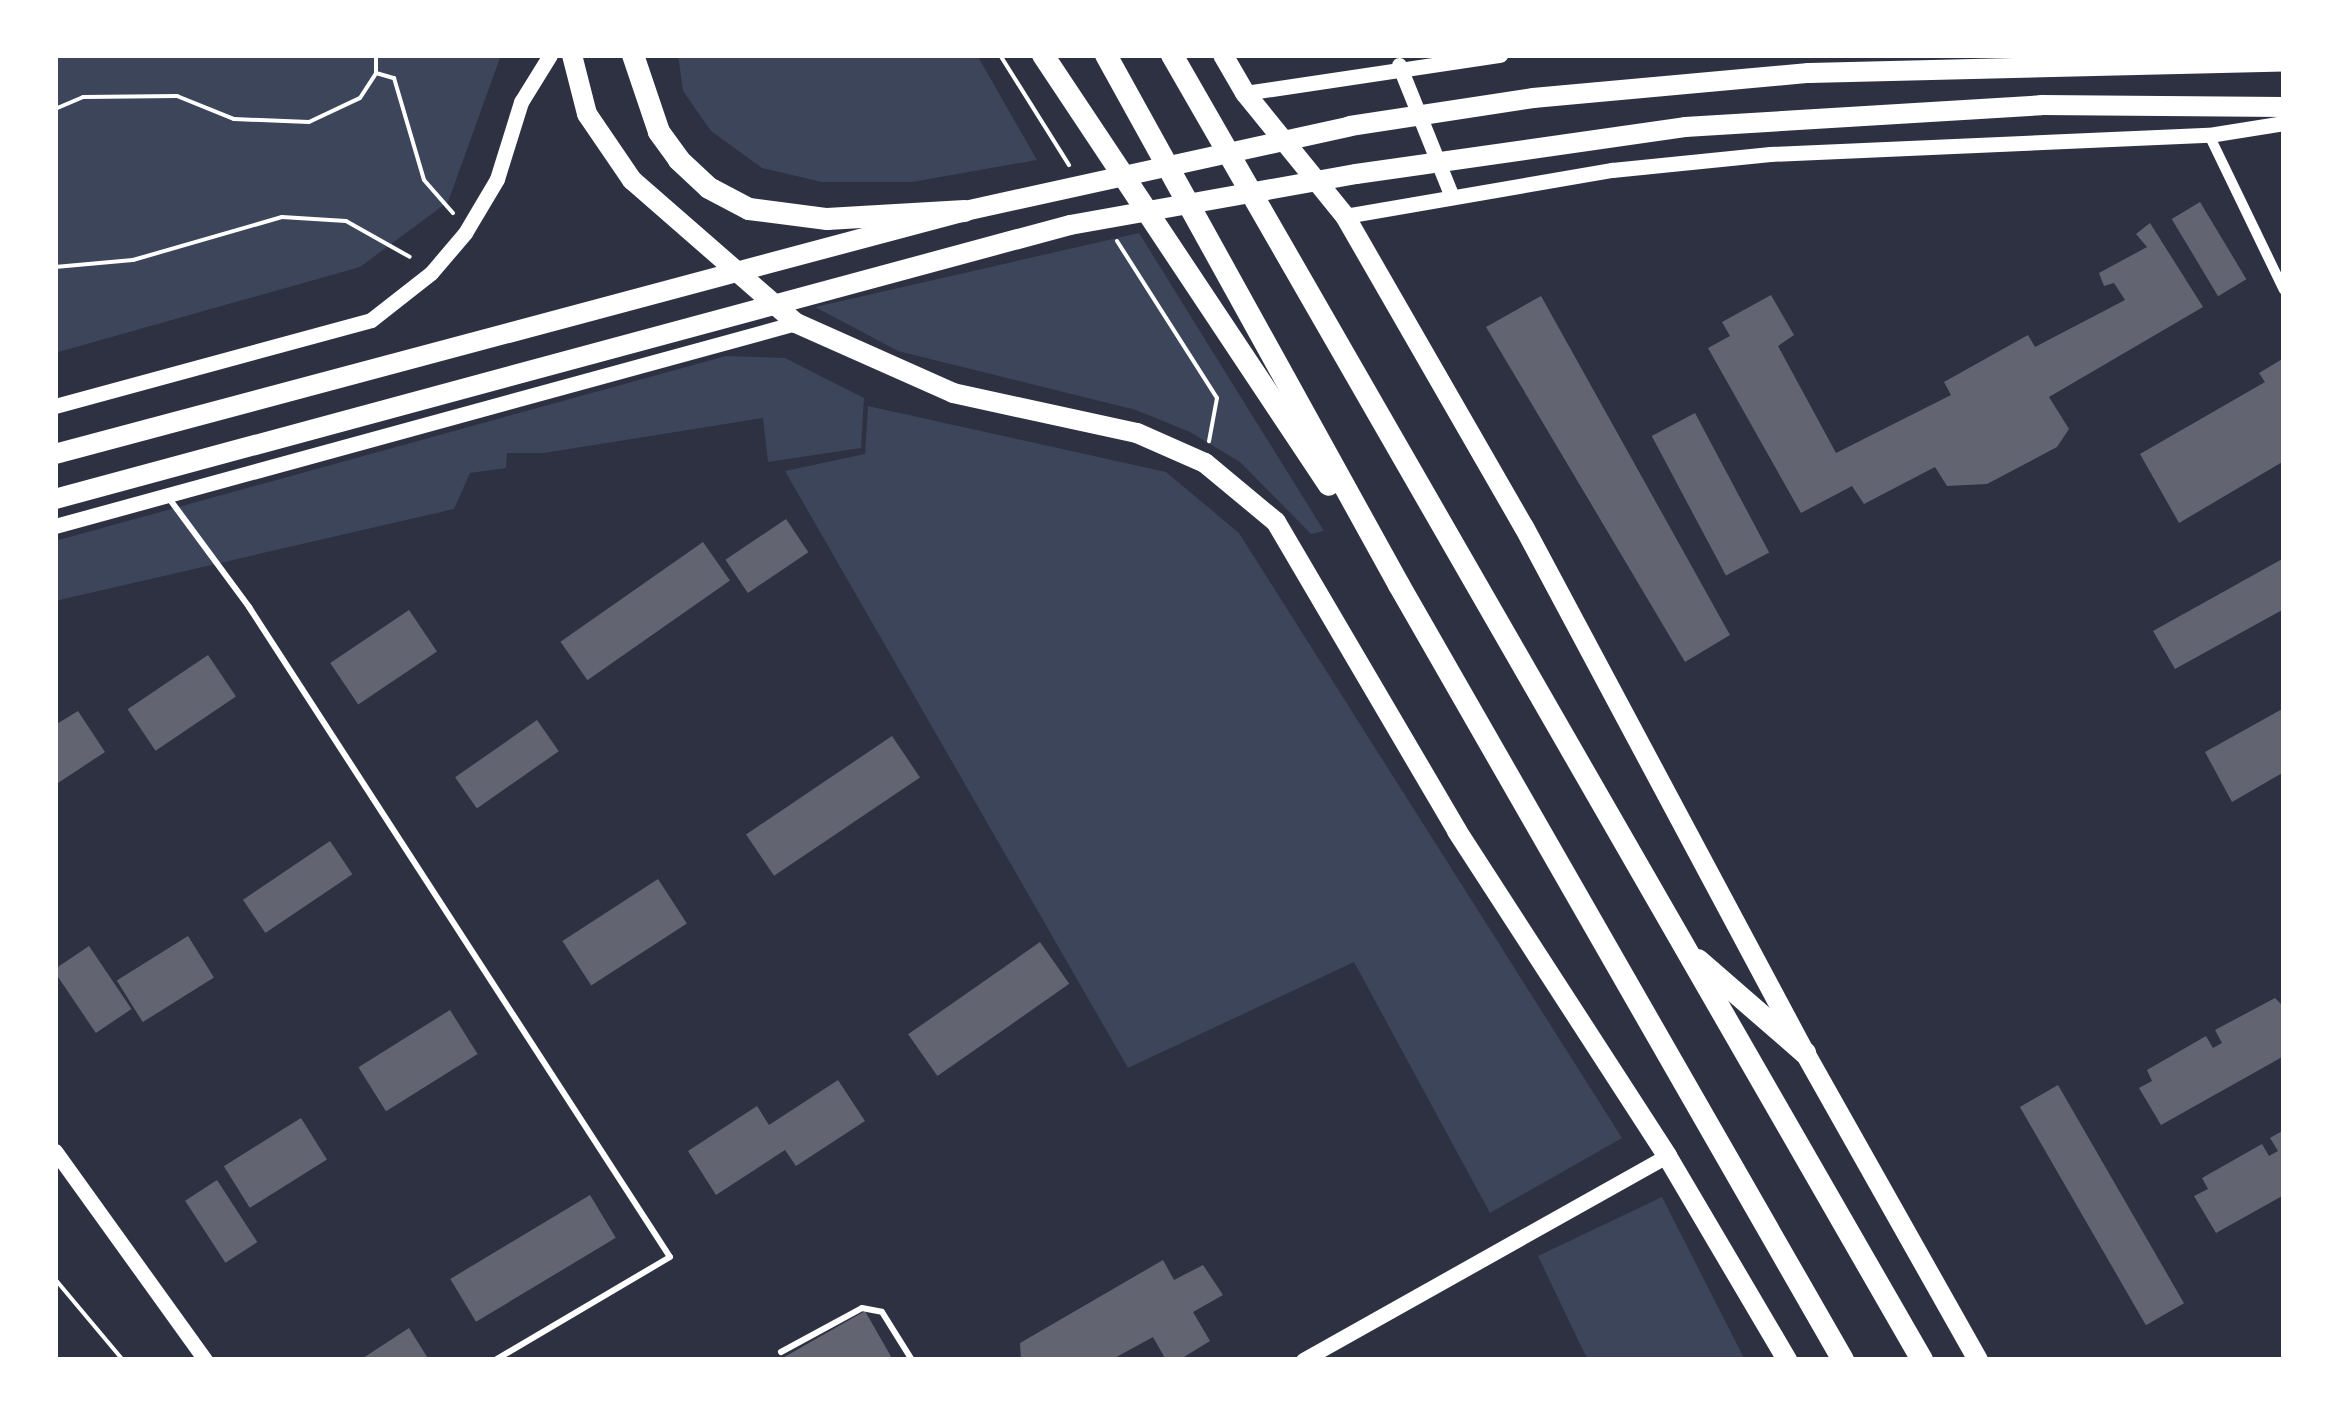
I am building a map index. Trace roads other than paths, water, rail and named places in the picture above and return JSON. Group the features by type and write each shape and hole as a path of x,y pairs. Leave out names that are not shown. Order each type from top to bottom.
{"highway":[{"path":"633,55 651,114 679,160 709,188 749,210 828,219 965,212"},
{"path":"1043,55 1242,362 1398,584"},
{"path":"1106,55 1398,584 1843,1360"},
{"path":"1172,55 1922,1360"},
{"path":"1682,946 1804,1054"}],"main road":[{"path":"572,55 587,114 632,180 796,323 875,364 953,393 1137,432 1205,463 1276,522 1457,831 1667,1156 1787,1360"},
{"path":"1224,55 1245,93 1345,216 1524,528 1804,1054 1978,1360"},
{"path":"55,454 965,212 1350,126 1533,98 1809,73 2035,64 2284,62"},
{"path":"55,500 1070,225 1544,144 1685,127 2040,105 2284,107"}],"street":[{"path":"55,406 371,320 431,273 465,233 498,179 521,102 550,55"},
{"path":"1245,93 1399,65 1500,55"},
{"path":"1399,65 1452,196"},
{"path":"1345,216 1612,170 1770,154 2210,136 2284,123"},
{"path":"2210,136 2284,290"},
{"path":"55,526 796,323"},
{"path":"55,1151 205,1360"},
{"path":"1303,1360 1667,1156"}],"lane":[{"path":"167,496 248,607 670,1257 495,1360"},
{"path":"781,1352 862,1308 882,1312 912,1360"}]}
